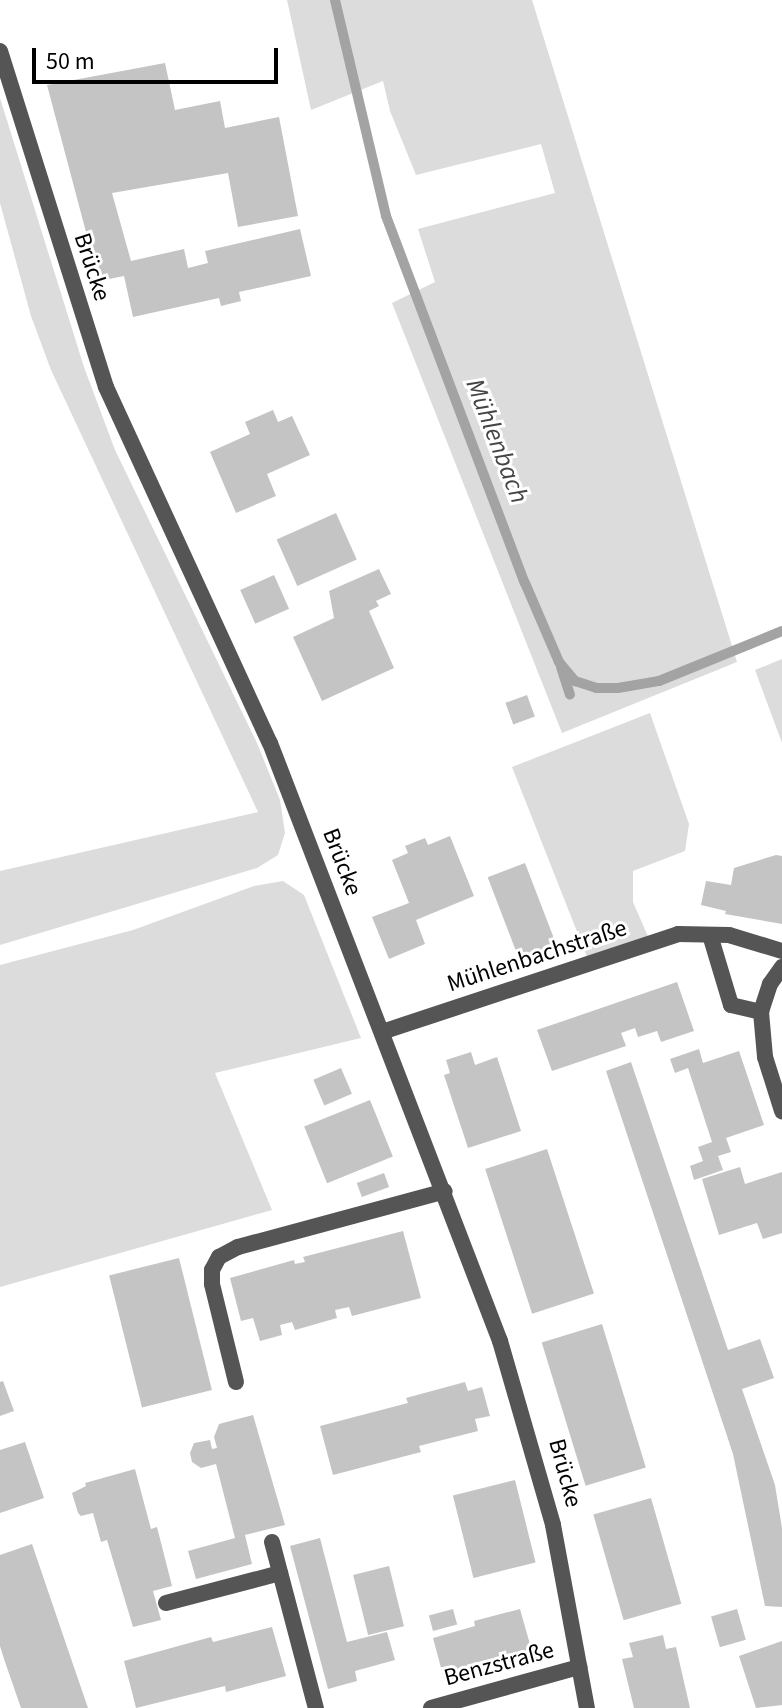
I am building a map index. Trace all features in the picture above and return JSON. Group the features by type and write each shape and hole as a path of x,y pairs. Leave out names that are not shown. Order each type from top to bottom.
{"street":[{"name":"Brücke","path":"0,51 106,387 270,743 445,1191 526,1422 559,1549 587,1708"},
{"name":"Mühlenbachstraße","path":"382,1032 678,934 729,935 782,951"},
{"path":"710,935 731,1005 761,1012"},
{"path":"782,967 770,984 761,1012 765,1057 782,1111"},
{"path":"236,1382 212,1284 212,1270 219,1257 238,1247 445,1191"},
{"path":"272,1542 316,1708"},
{"path":"166,1603 280,1573"},
{"name":"Benzstraße","path":"431,1708 579,1667"}],"shaded area":[{"path":"287,0 532,0 737,662 562,733 392,303 435,282 418,229 555,193 541,144 416,175 390,111 383,81 311,110"},
{"path":"0,98 84,367 115,450 257,743 280,800 285,833 278,855 257,868 0,945 0,871 258,812 51,370 31,316 0,203"},
{"path":"782,659 782,743 755,670"},
{"path":"650,713 689,824 685,851 633,871 633,902 650,941 589,962 512,767"},
{"path":"283,881 304,895 361,1038 215,1073 272,1210 0,1287 0,965 133,930 254,886"}],"building":[{"path":"165,63 175,110 220,101 225,128 279,117 298,216 238,227 228,173 112,193 131,261 184,249 188,268 208,263 205,251 300,229 311,276 239,292 241,301 221,306 219,298 133,317 124,276 99,281 47,85"},
{"path":"273,410 278,422 292,416 310,455 267,474 276,496 236,513 210,452 250,434 245,422"},
{"path":"336,513 357,560 297,586 277,539"},
{"path":"379,569 391,594 376,601 379,606 369,611 394,668 322,701 293,637 334,618 329,591"},
{"path":"274,575 289,609 255,624 240,590"},
{"path":"527,695 535,717 513,724 505,703"},
{"path":"450,836 474,896 416,920 425,944 389,959 372,917 409,903 392,860 408,853 405,846 425,838 428,845"},
{"path":"776,855 782,856 782,924 725,914 726,911 701,905 706,881 731,885 734,868"},
{"path":"525,863 558,948 520,962 488,877"},
{"path":"677,982 694,1031 661,1042 657,1031 638,1037 635,1028 621,1033 626,1046 552,1071 537,1030"},
{"path":"699,1049 703,1063 739,1051 764,1125 726,1138 731,1152 718,1156 723,1170 694,1180 690,1166 703,1161 698,1147 712,1142 688,1068 675,1073 670,1059"},
{"path":"471,1052 475,1065 497,1057 521,1131 468,1148 444,1075 450,1073 446,1060"},
{"path":"631,1062 728,1350 760,1339 774,1378 742,1389 775,1485 782,1528 782,1607 765,1606 733,1454 606,1071"},
{"path":"341,1068 352,1094 324,1105 313,1080"},
{"path":"370,1100 393,1157 327,1183 304,1127"},
{"path":"547,1149 594,1294 532,1314 485,1169"},
{"path":"740,1167 745,1184 782,1172 782,1233 763,1239 757,1223 719,1235 702,1179"},
{"path":"384,1173 389,1187 362,1197 357,1183"},
{"path":"403,1231 421,1298 352,1316 349,1307 335,1310 337,1318 295,1330 292,1322 280,1325 282,1335 260,1341 253,1318 241,1321 230,1278 294,1260 295,1264 305,1262 303,1257"},
{"path":"179,1258 212,1390 142,1407 109,1275"},
{"path":"602,1324 646,1467 586,1486 542,1342"},
{"path":"3,1381 14,1411 0,1416 0,1382"},
{"path":"465,1382 468,1391 482,1387 490,1416 475,1419 478,1431 419,1446 421,1452 333,1475 320,1426 408,1403 406,1398"},
{"path":"253,1415 285,1525 245,1535 252,1564 196,1579 188,1551 235,1538 216,1464 201,1468 192,1462 190,1453 194,1443 210,1440 212,1449 217,1448 214,1437 219,1424"},
{"path":"25,1442 44,1498 0,1513 0,1450"},
{"path":"135,1469 151,1529 157,1527 172,1586 153,1591 161,1620 133,1627 107,1540 101,1542 93,1513 81,1516 78,1513 72,1493 86,1486 85,1483"},
{"path":"515,1480 536,1562 473,1578 453,1495"},
{"path":"651,1498 681,1604 624,1620 593,1515"},
{"path":"320,1538 347,1642 387,1632 395,1660 355,1671 357,1681 328,1689 290,1546"},
{"path":"32,1544 88,1708 21,1708 4,1659 0,1646 0,1555"},
{"path":"389,1566 404,1626 368,1635 353,1575"},
{"path":"453,1609 457,1624 433,1631 429,1615"},
{"path":"520,1609 533,1655 444,1679 433,1638 475,1626 474,1621"},
{"path":"737,1609 746,1640 720,1647 711,1616"},
{"path":"272,1627 286,1676 226,1692 225,1686 136,1708 124,1661 211,1637 213,1642"},
{"path":"663,1635 666,1649 676,1647 690,1708 634,1708 622,1659 633,1657 629,1643"},
{"path":"782,1641 782,1705 756,1708 739,1656"}],"waterway":[{"name":"Mühlenbach","path":"335,0 386,216 525,583 559,662 575,681 596,688 618,688 659,681 782,631"},
{"path":"561,667 570,695"}]}
